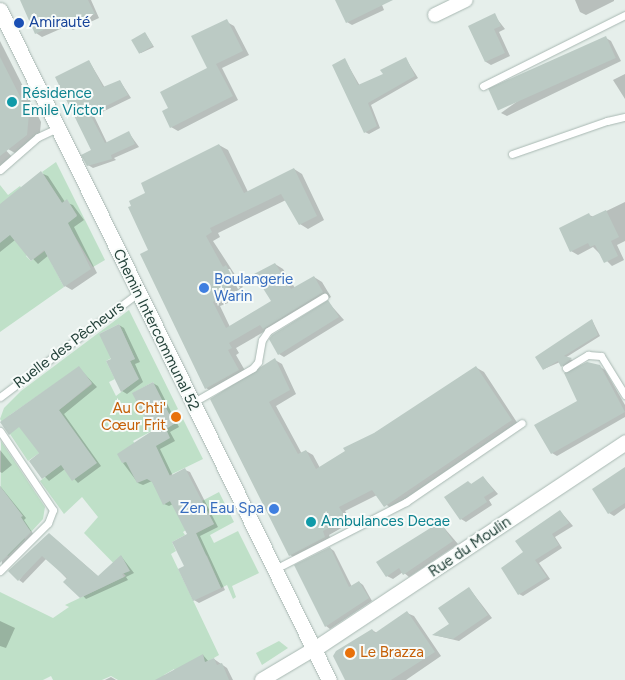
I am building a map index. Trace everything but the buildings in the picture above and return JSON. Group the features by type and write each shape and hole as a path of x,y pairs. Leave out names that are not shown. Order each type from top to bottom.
{"main road":[{"name":"Chemin Intercommunal 52","path":"0,10 56,128 329,680"},
{"name":"Rue du Moulin","path":"314,649 625,442"}],"street":[{"path":"435,15 466,0"},
{"path":"262,680 314,649"}],"lane":[{"path":"483,86 625,15"},
{"path":"512,154 607,121 625,118"},
{"path":"0,170 38,137 56,128"},
{"name":"Ruelle des Pêcheurs","path":"0,397 138,293"},
{"path":"192,403 253,368 266,334 324,297"},
{"path":"566,368 588,355 601,356 625,395"},
{"path":"274,569 406,502 522,423"},
{"path":"0,431 53,510 50,521 0,570"}],"green space":[{"path":"56,162 105,260 93,267 67,223 77,215 67,200 62,203 42,172"},
{"path":"0,185 8,195 20,186 42,216 48,239 26,256 31,261 54,244 52,264 64,287 0,332"},
{"path":"129,310 178,409 169,414 153,382 133,393 152,431 133,441 136,445 183,419 203,459 168,476 170,501 189,528 183,532 185,535 172,542 176,551 171,554 219,655 179,678 174,669 164,675 163,680 118,680 111,676 102,680 53,680 51,676 43,680 0,680 0,592 53,618 69,607 65,605 126,576 84,533 98,517 82,497 64,514 40,481 55,469 42,451 28,461 0,419 4,408 21,391","holes":["119,324 135,359 130,361 138,379 116,396 109,382 115,379 106,361 117,355 99,334","79,367 92,384 44,422 10,415"]},
{"path":"1,441 45,507 43,519 31,532 29,529 22,535 25,539 8,556 0,549"},
{"path":"219,492 234,522 210,535 214,543 238,531 259,573 232,586 236,597 233,599 227,585 221,588 207,556 187,538 214,524 202,501"},
{"path":"279,641 288,648 262,665 256,653"}],"place":[{"name":"Amirauté","path":"19,23"},
{"name":"Résidence Emile Victor","path":"12,102"},
{"name":"Boulangerie Warin","path":"204,288"},
{"name":"Au Chti' Cœur Frit","path":"176,417"},
{"name":"Zen Eau Spa","path":"274,509"},
{"name":"Ambulances Decae","path":"311,522"},
{"name":"Le Brazza","path":"350,653"}]}
